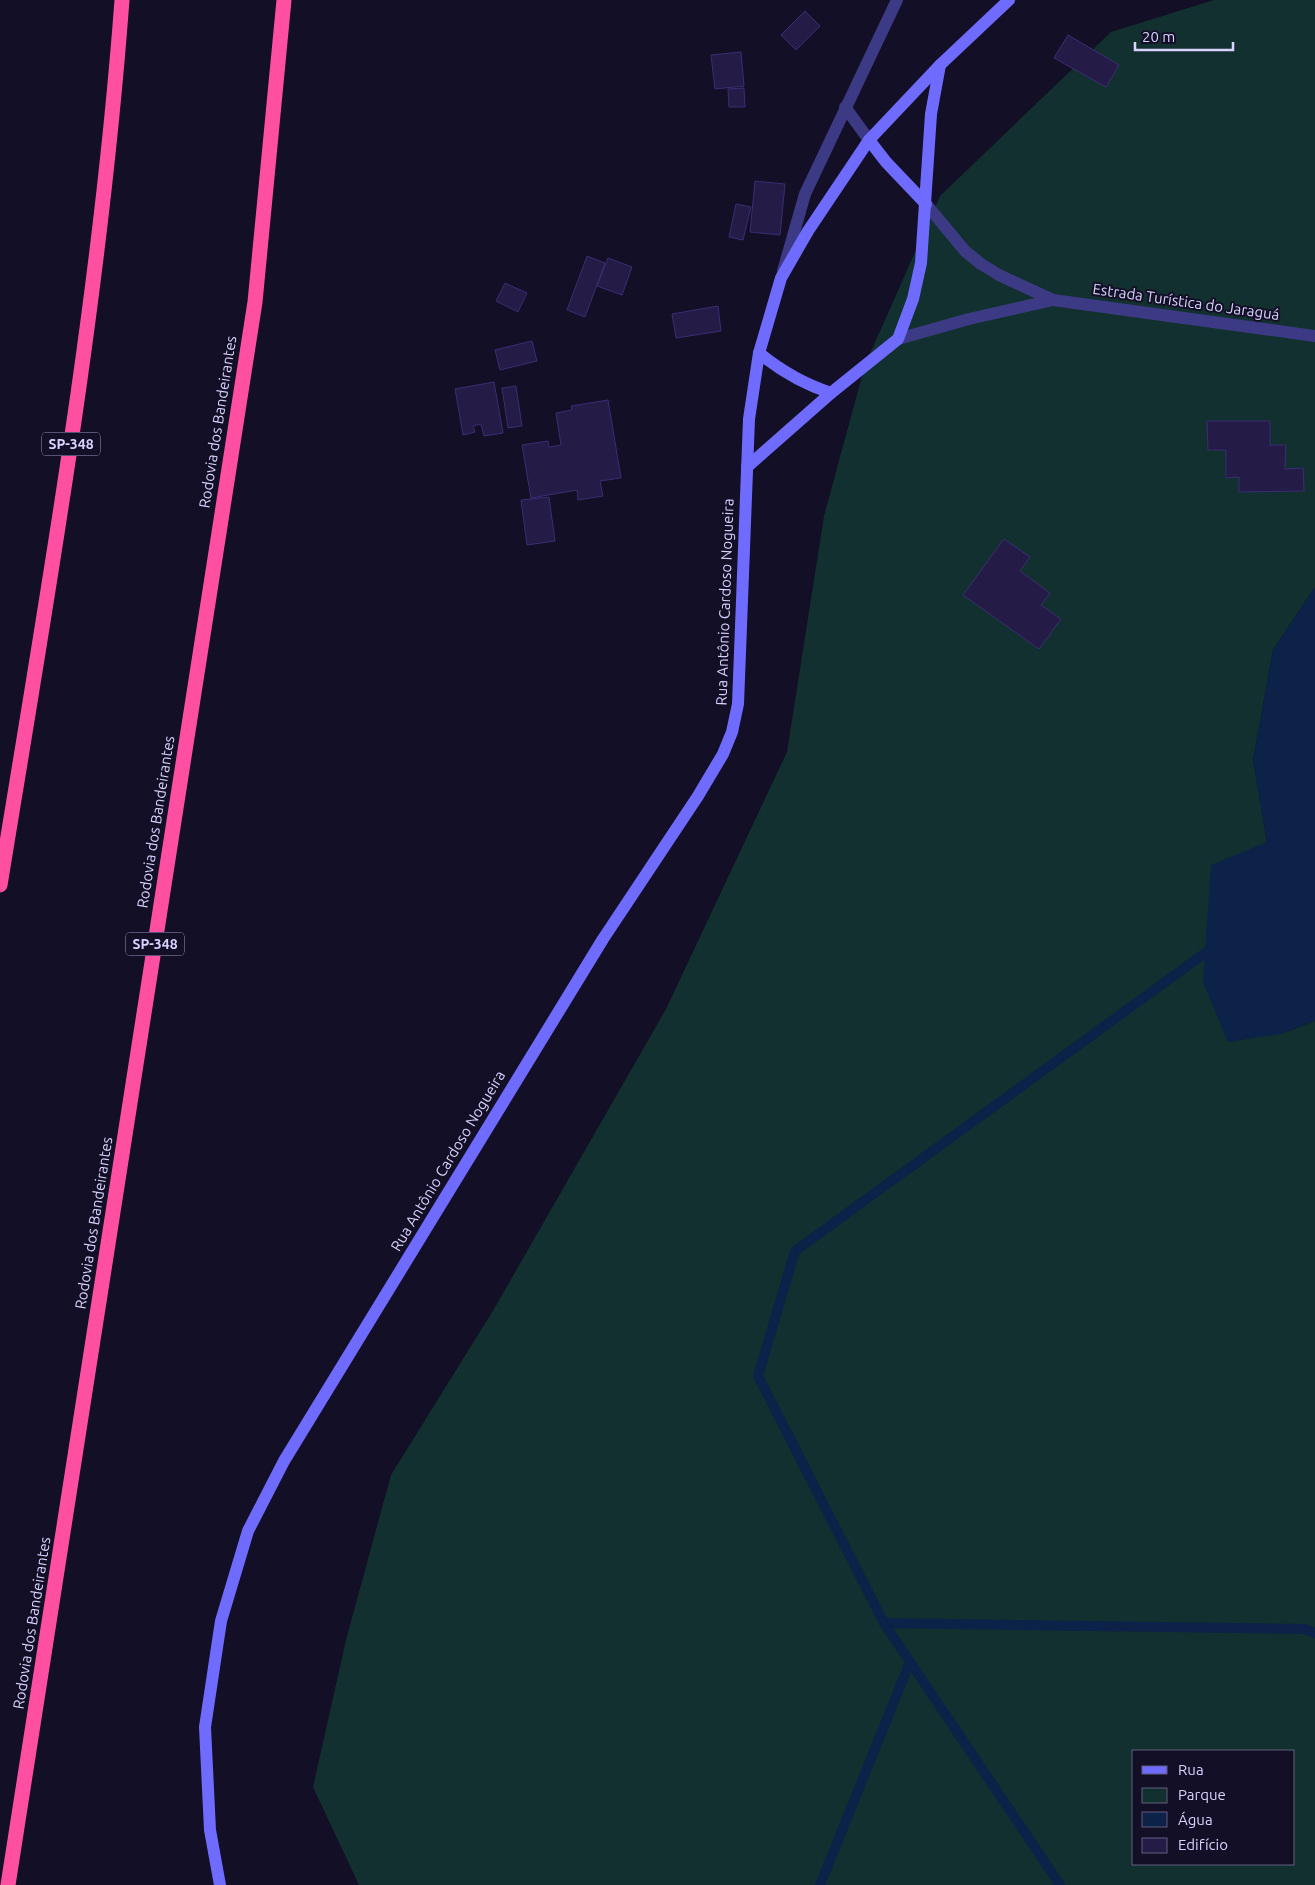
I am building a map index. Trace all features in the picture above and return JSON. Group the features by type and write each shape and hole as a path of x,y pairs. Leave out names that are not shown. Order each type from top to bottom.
{"highway":[{"name":"SP-348","path":"0,885 57,539 94,282 118,57 122,0"},
{"name":"Rodovia dos Bandeirantes","path":"8,1885 255,302 284,0"}],"main road":[{"path":"831,393 791,377 759,353 781,278 808,231 869,140 940,65 1009,0"},
{"path":"898,339 913,299 921,263 931,114 940,65"},
{"path":"869,140 886,162 926,204"},
{"name":"Estrada Turística do Jaraguá","path":"831,393 898,339"},
{"name":"Rua Antônio Cardoso Nogueira","path":"220,1885 210,1830 205,1727 221,1621 248,1531 284,1461 592,956 698,796 723,754 732,732 738,704 750,420 759,353"},
{"path":"747,467 831,393"}],"street":[{"path":"781,278 805,194 897,0"},
{"path":"845,107 869,140"},
{"name":"Estrada Turística do Jaraguá","path":"926,204 966,251 981,264 998,275 1053,300 1315,336"},
{"name":"Estrada Turística do Jaraguá","path":"898,339 969,319 1053,300"}],"green space":[{"path":"1214,0 1315,0 1315,587 1273,650 1253,760 1267,842 1281,1034 1315,1021 1315,1885 359,1885 313,1787 346,1640 391,1475 494,1309 666,1009 787,752 824,516 865,365 940,196 1111,32"}],"water":[{"path":"1315,587 1315,1021 1281,1034 1228,1042 1203,982 1211,865 1267,842 1253,760 1273,650"}],"building":[{"path":"805,11 820,26 796,50 781,35"},
{"path":"1068,35 1119,65 1106,87 1054,58"},
{"path":"741,52 744,86 715,89 711,55"},
{"path":"744,88 745,107 729,107 728,89"},
{"path":"755,181 785,184 780,235 750,232"},
{"path":"736,204 751,207 743,240 729,237"},
{"path":"587,256 605,263 585,317 567,310"},
{"path":"608,258 632,267 622,295 597,286"},
{"path":"505,283 527,293 518,312 496,301"},
{"path":"718,306 721,331 676,338 672,314"},
{"path":"532,341 537,361 500,370 495,350"},
{"path":"494,382 503,433 484,436 481,424 473,426 475,432 463,435 455,389"},
{"path":"516,386 522,426 508,428 502,388"},
{"path":"608,400 621,478 600,481 603,496 578,500 577,490 531,498 522,445 548,441 549,447 561,445 556,413 572,410 571,406"},
{"path":"1207,421 1270,421 1270,445 1286,445 1285,469 1303,468 1304,491 1239,492 1239,477 1226,478 1226,450 1208,450"},
{"path":"549,497 555,541 527,545 521,500"},
{"path":"1004,539 1030,557 1020,571 1050,593 1041,605 1061,619 1039,649 963,595"}],"waterway":[{"path":"1060,1885 884,1623 758,1376 795,1251 1216,945"},
{"path":"884,1623 1305,1629 1315,1633"},
{"path":"820,1885 910,1662"}]}
